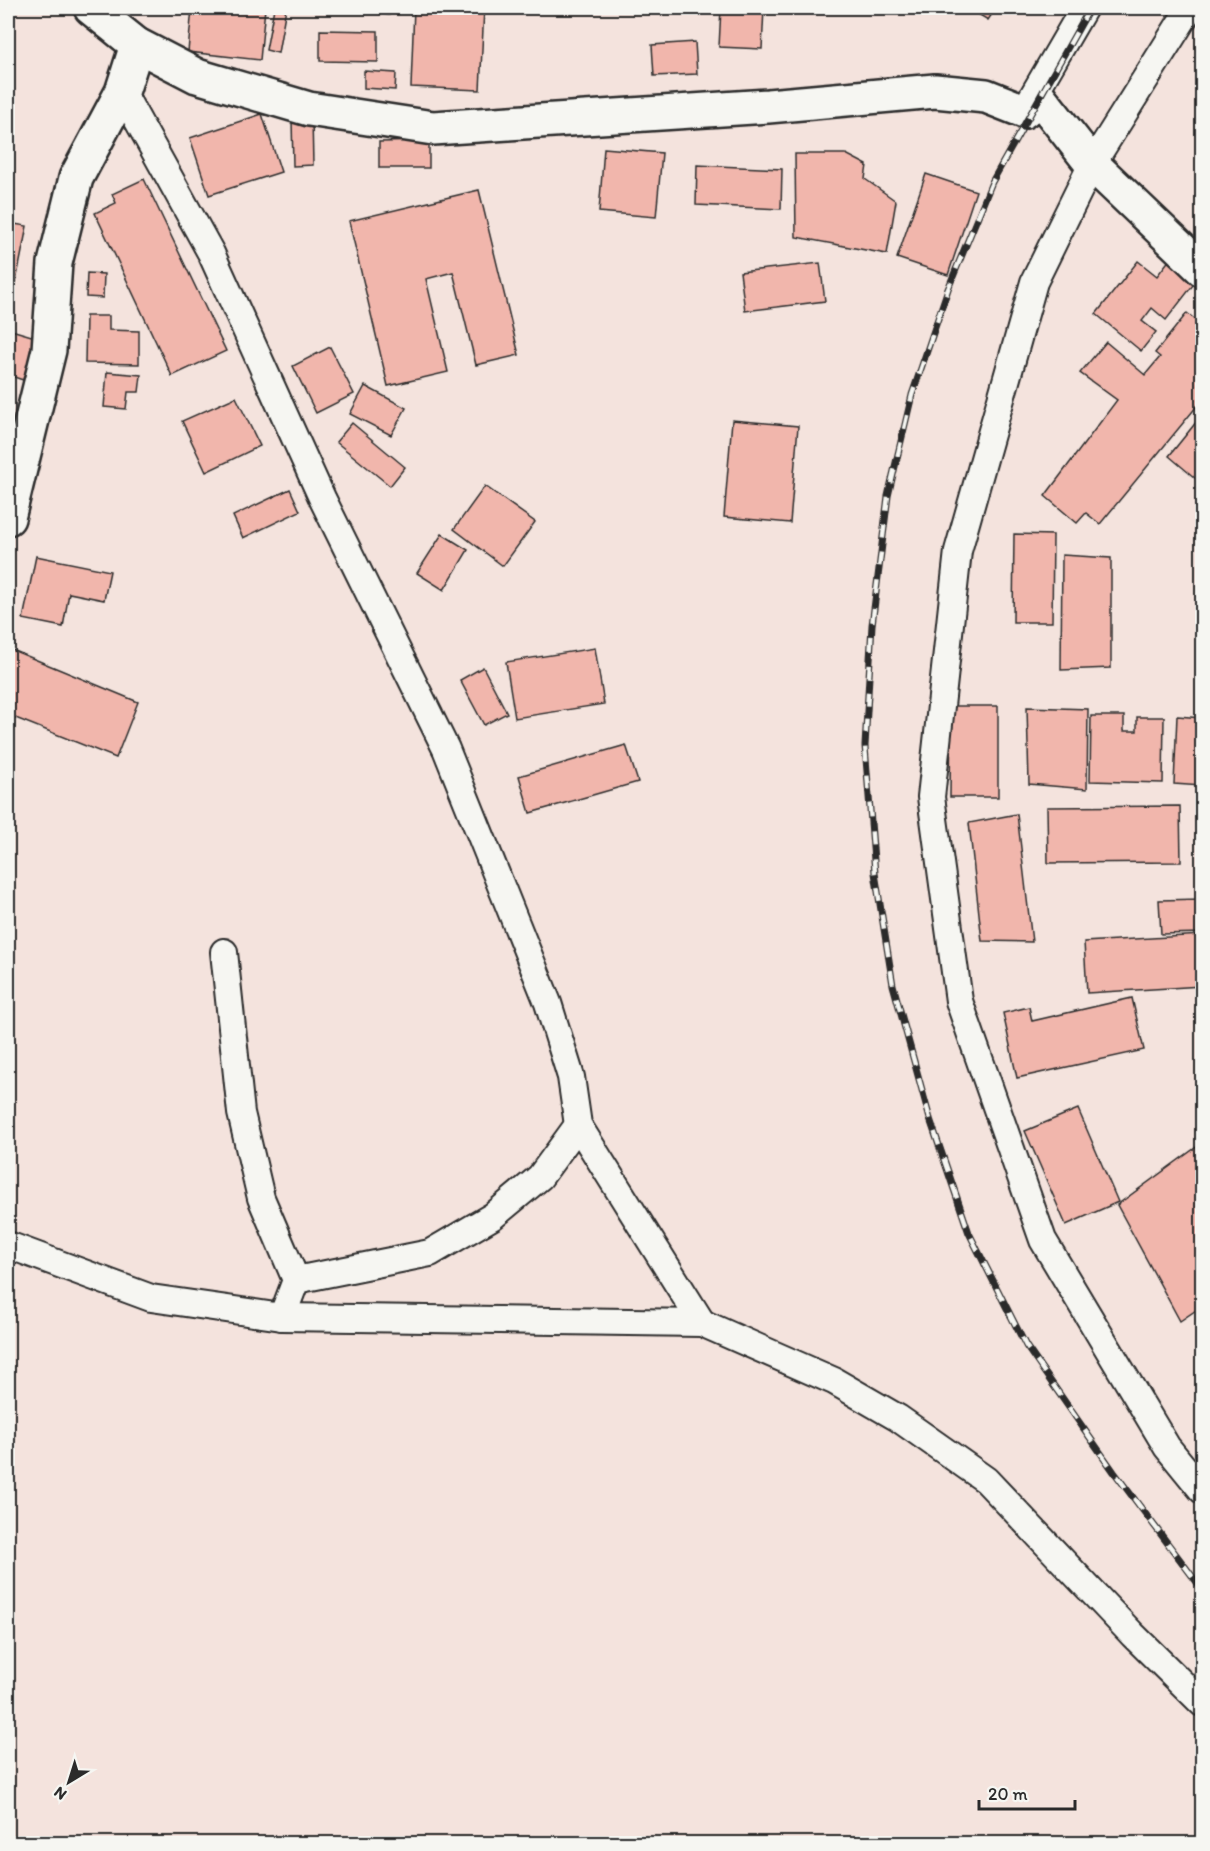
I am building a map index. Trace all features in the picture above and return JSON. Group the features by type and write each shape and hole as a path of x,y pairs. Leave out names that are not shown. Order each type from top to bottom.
{"street":[{"path":"91,8 137,45 197,76 309,109 433,128 768,106 935,91 986,96 1024,111"},
{"path":"1024,111 1084,8"},
{"path":"1190,8 1092,164 1034,282 958,551 931,797 959,1001 1043,1240 1167,1447 1203,1490"},
{"path":"8,518 49,350 55,263 76,178 122,92 137,45"},
{"path":"122,92 210,253 323,500 446,749 548,1003 571,1077 578,1125 702,1323"},
{"path":"1024,111 1040,98 1092,164 1203,269"},
{"path":"224,952 241,1113 261,1198 296,1280 282,1317"},
{"path":"296,1280 430,1253 493,1216 540,1177 578,1125"},
{"path":"8,1245 151,1298 282,1317 702,1323 834,1381 898,1418 986,1480 1133,1635 1203,1703"}],"building":[{"path":"192,8 265,8 260,60 188,52"},
{"path":"274,8 286,8 278,53 266,50"},
{"path":"337,8 390,8 389,15"},
{"path":"414,8 484,8 480,90 411,87"},
{"path":"721,8 764,8 762,49 719,47"},
{"path":"968,8 996,8 988,20"},
{"path":"320,30 378,31 378,62 320,61"},
{"path":"695,42 697,74 654,76 652,45"},
{"path":"364,71 396,73 395,90 364,88"},
{"path":"262,114 281,172 209,195 190,138"},
{"path":"312,118 313,165 293,166 292,119"},
{"path":"429,141 429,168 379,168 379,142"},
{"path":"604,148 662,153 656,217 599,212"},
{"path":"795,154 846,154 867,165 865,179 896,201 887,254 796,237"},
{"path":"697,165 782,169 781,209 696,205"},
{"path":"926,174 976,191 948,275 897,258"},
{"path":"144,179 226,351 172,376 95,213 116,203 112,194"},
{"path":"479,190 519,355 476,365 453,272 426,279 448,372 388,386 349,221"},
{"path":"8,223 27,226 16,282 8,281"},
{"path":"1170,259 1197,280 1166,320 1152,308 1142,321 1156,332 1141,351 1096,314 1138,261 1157,276"},
{"path":"820,263 825,301 745,311 740,272"},
{"path":"87,273 104,274 103,298 86,297"},
{"path":"1187,313 1202,325 1202,400 1100,524 1086,513 1077,523 1045,496 1117,400 1080,373 1106,342 1145,375 1160,357 1155,353"},
{"path":"86,316 109,316 109,330 139,331 139,364 85,363"},
{"path":"8,329 35,337 23,380 8,375"},
{"path":"330,347 354,394 316,413 293,366"},
{"path":"107,372 141,375 139,392 128,392 126,409 104,407"},
{"path":"365,386 406,408 391,435 350,414"},
{"path":"236,397 260,446 206,472 182,421"},
{"path":"1202,415 1202,484 1169,456"},
{"path":"732,420 798,426 790,523 724,517"},
{"path":"352,423 405,467 390,486 336,442"},
{"path":"485,486 535,522 503,566 454,529"},
{"path":"290,489 300,511 243,538 233,516"},
{"path":"442,534 468,550 444,590 417,573"},
{"path":"1014,534 1053,535 1052,622 1013,622"},
{"path":"1062,555 1111,558 1111,668 1061,670"},
{"path":"36,556 110,571 104,600 69,593 63,627 23,619"},
{"path":"595,648 604,704 515,718 506,662"},
{"path":"10,649 138,702 116,758 8,715 8,655"},
{"path":"483,667 507,713 484,725 460,680"},
{"path":"951,706 998,706 998,797 950,797"},
{"path":"1027,707 1088,709 1087,789 1029,784"},
{"path":"1091,716 1124,716 1124,731 1137,731 1137,717 1164,717 1163,783 1090,781"},
{"path":"1177,716 1202,718 1202,786 1174,784"},
{"path":"626,745 638,782 530,813 519,776"},
{"path":"1180,806 1181,862 1048,863 1047,807"},
{"path":"1017,814 1032,942 982,941 969,823"},
{"path":"1202,899 1202,933 1161,934 1159,900"},
{"path":"1202,935 1202,986 1087,993 1084,942"},
{"path":"1132,998 1144,1050 1017,1078 1003,1013 1029,1007 1032,1021"},
{"path":"1078,1109 1118,1202 1066,1225 1025,1131"},
{"path":"1202,1143 1202,1306 1180,1321 1117,1205"}],"railway":[{"path":"1090,8 992,182 948,289 912,395 888,496 872,625 865,746 875,873 893,985 930,1119 969,1233 1026,1346 1114,1472 1202,1589"}]}
